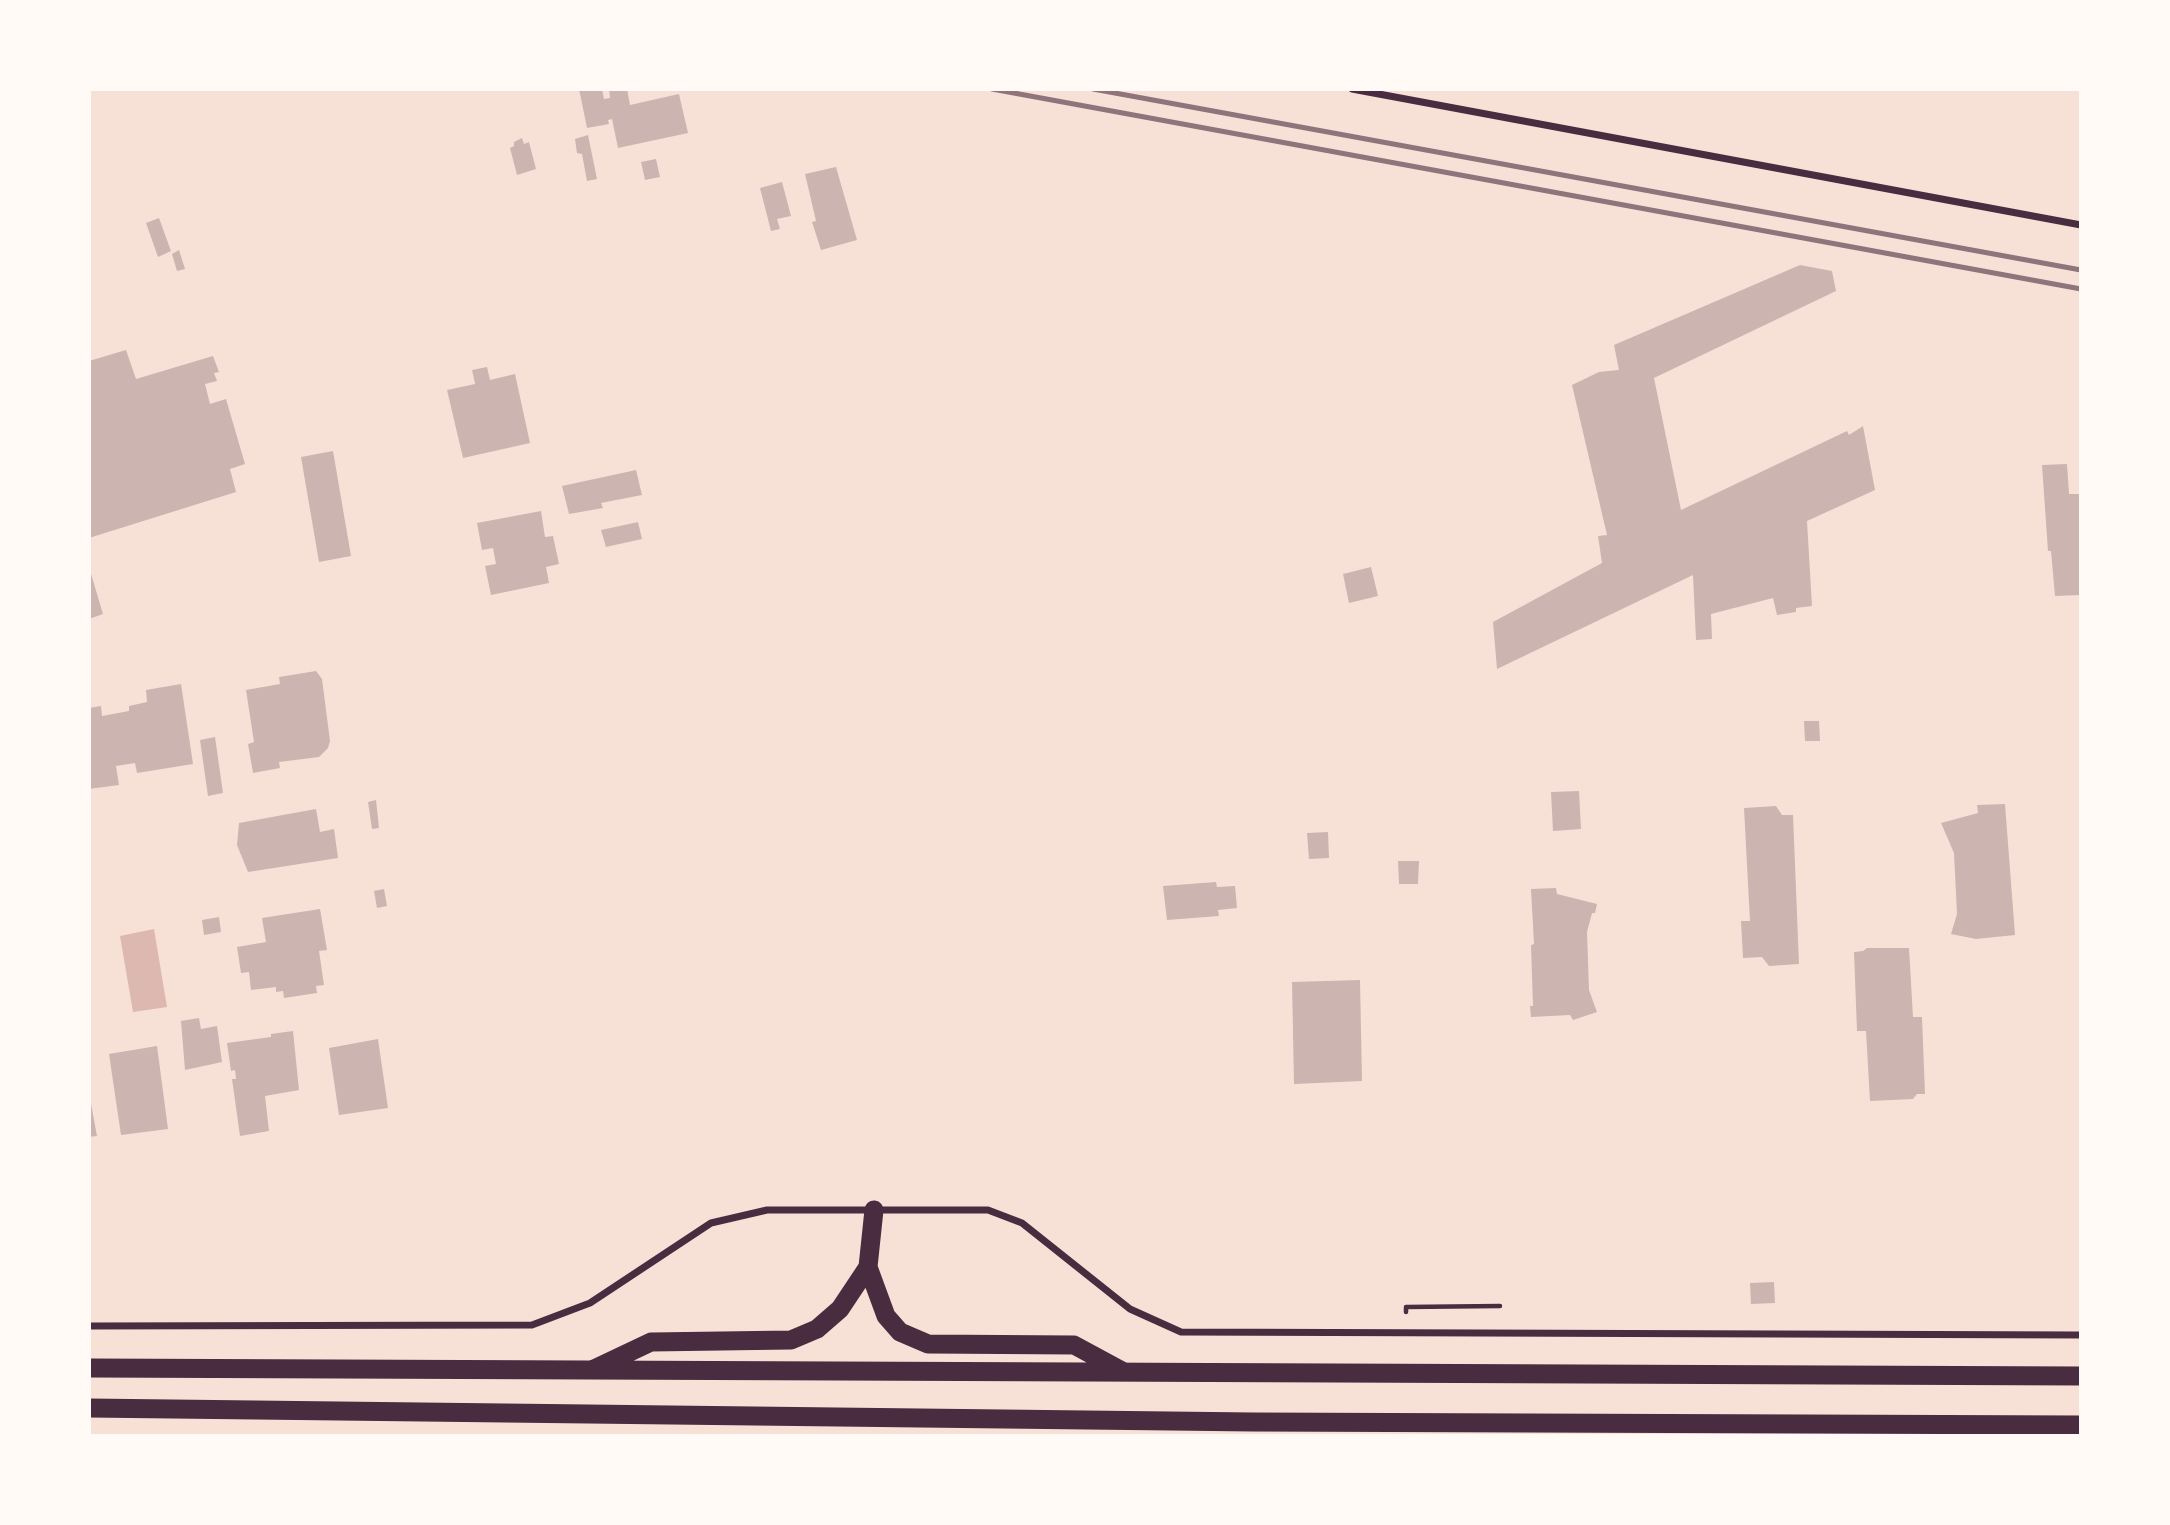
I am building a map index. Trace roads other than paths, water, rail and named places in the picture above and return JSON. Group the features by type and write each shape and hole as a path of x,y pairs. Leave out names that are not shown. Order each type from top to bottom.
{"highway":[{"path":"874,1210 868,1267 886,1316 900,1332 928,1344 1074,1345 1127,1374"},
{"path":"590,1371 651,1342 791,1340 817,1329 840,1309 868,1267"},
{"path":"89,1368 2081,1376"},
{"path":"89,1408 1253,1422 2081,1425"},
{"path":"1253,1422 1285,1436"},
{"path":"1828,1436 1881,1423"}],"street":[{"path":"1352,89 2081,225"},
{"path":"89,1326 532,1325 590,1303 711,1223 767,1210 988,1210 1022,1223 1130,1309 1181,1332 2081,1335"}],"railway":[{"path":"992,89 2081,289"},
{"path":"1093,89 2081,270"}]}
